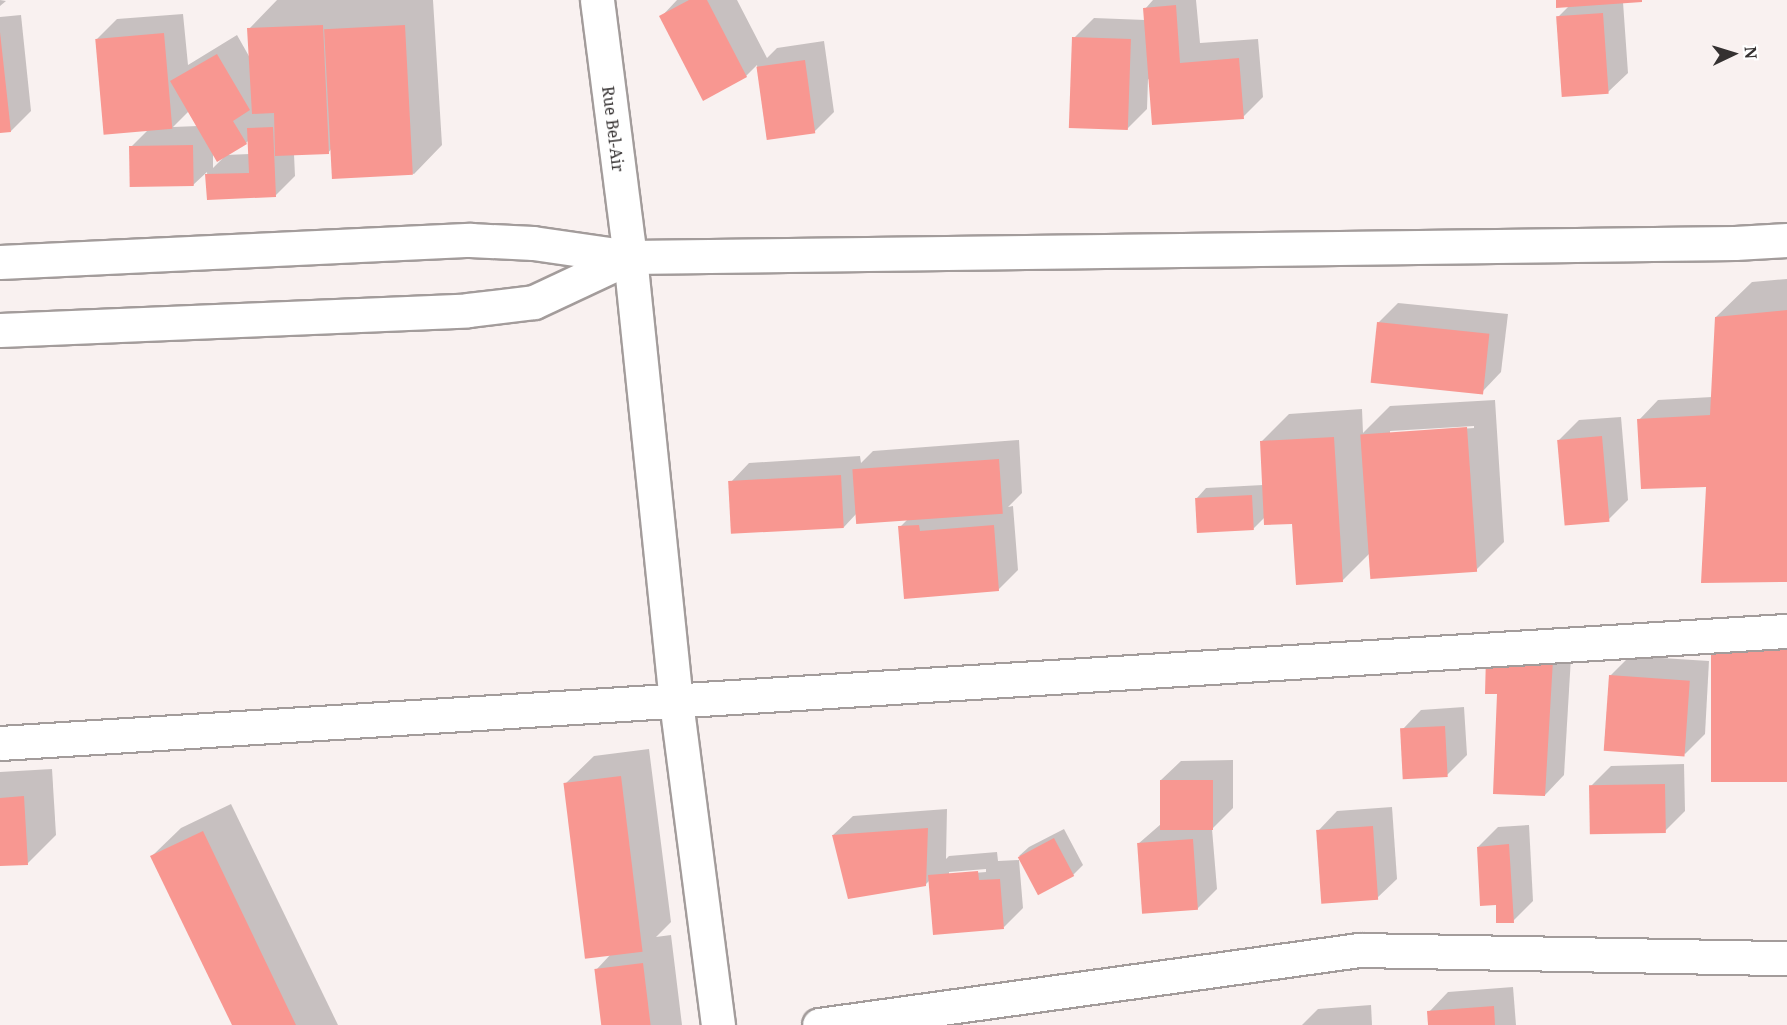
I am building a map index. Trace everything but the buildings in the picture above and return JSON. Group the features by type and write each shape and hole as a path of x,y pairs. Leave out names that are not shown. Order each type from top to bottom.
{"street":[{"name":"Rue Bel-Air","path":"597,0 630,257 676,702 718,1025"},
{"path":"0,262 470,240 533,243 630,257 1735,243 1787,240"},
{"path":"0,330 456,310 523,304 534,302 630,257"},
{"path":"0,743 1787,631"},
{"path":"819,1025 1359,950 1787,958"}]}
